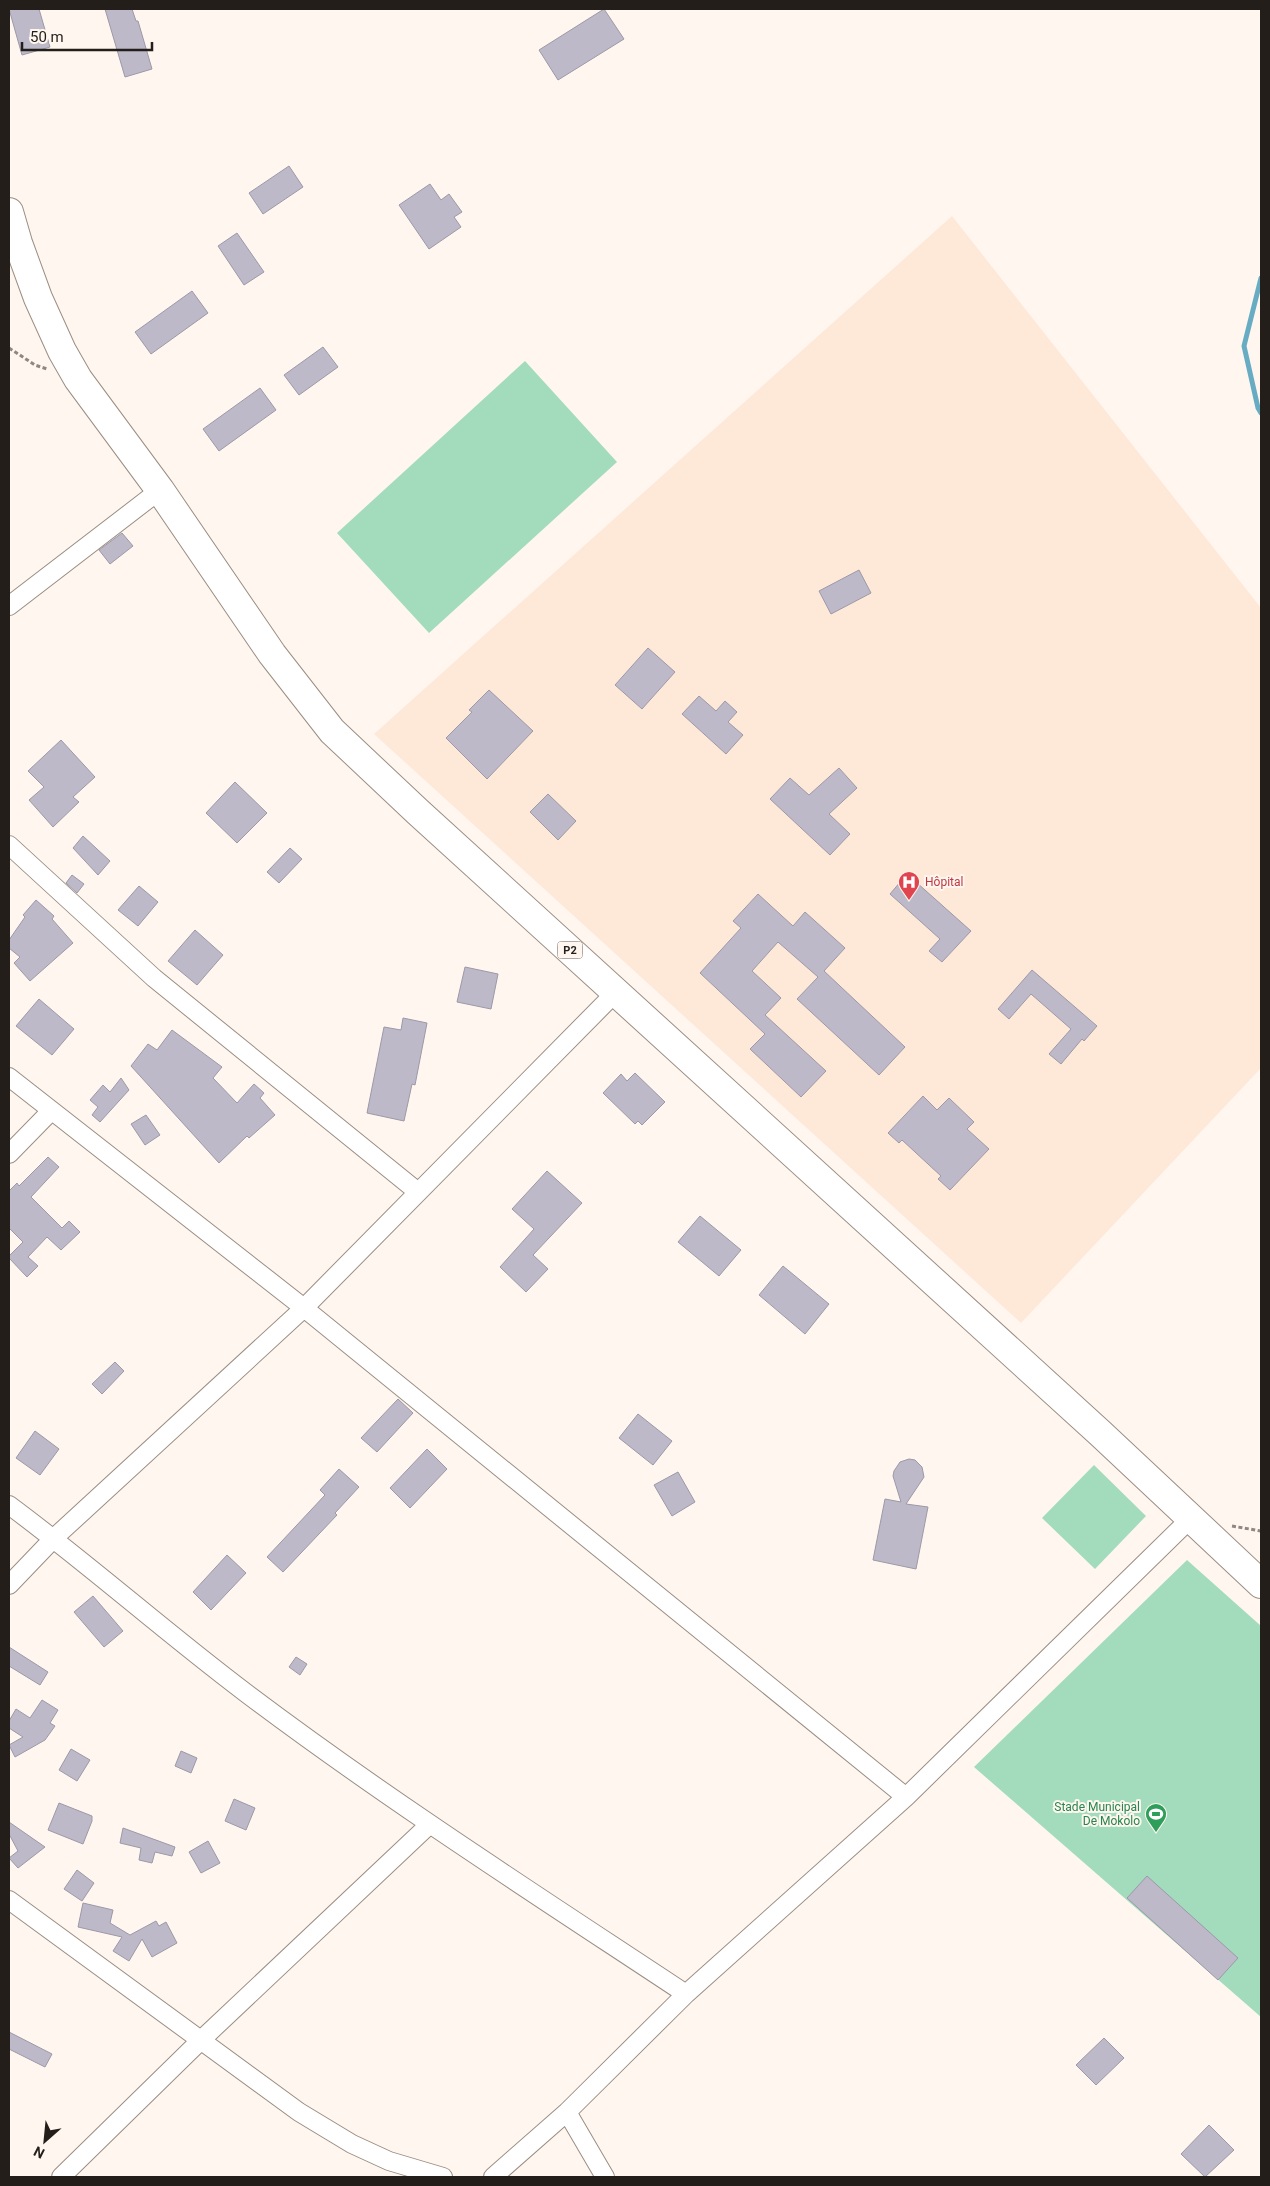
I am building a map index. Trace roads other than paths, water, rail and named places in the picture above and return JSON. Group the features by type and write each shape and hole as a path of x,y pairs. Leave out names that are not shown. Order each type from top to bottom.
{"main road":[{"name":"P2","path":"9,212 18,244 38,298 62,351 78,379 160,490 272,654 332,731 1100,1433 1261,1584"}],"street":[{"path":"9,606 160,490"},
{"path":"9,845 154,978 418,1192"},
{"path":"9,1585 54,1538 304,1308 616,992"},
{"path":"9,1078 304,1308 906,1797"},
{"path":"9,1154 52,1111"},
{"path":"9,1505 54,1538 246,1692 430,1824 686,1994"},
{"path":"493,2177 567,2112 686,1994 906,1797 1190,1518"},
{"path":"61,2177 200,2041 430,1824"},
{"path":"9,1900 299,2112 352,2144 389,2161 442,2177"},
{"path":"567,2112 605,2177"}],"waterway":[{"path":"1261,278 1244,346 1258,408 1261,413"}],"place":[{"name":"Hôpital","path":"909,901"},
{"name":"Stade Municipal De Mokolo","path":"1156,1833"}]}
